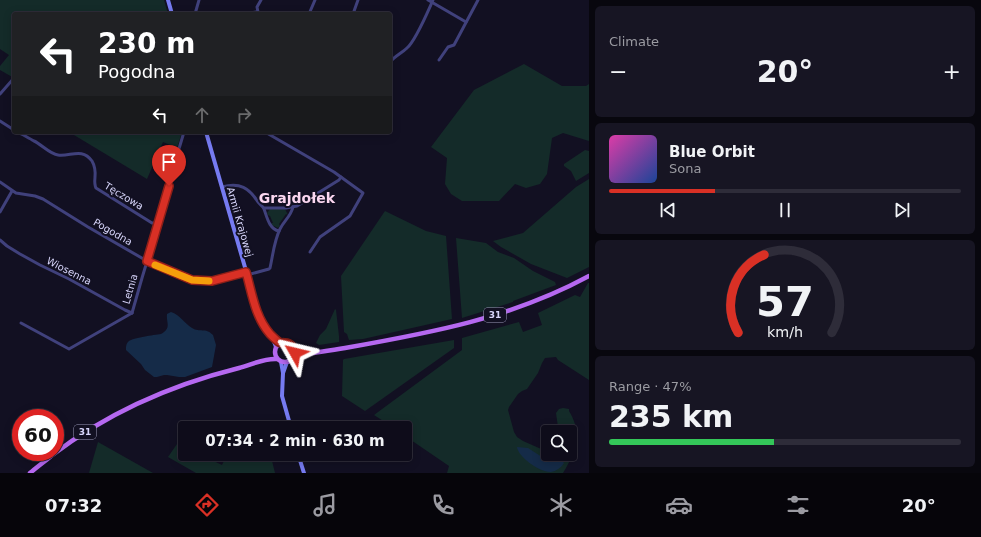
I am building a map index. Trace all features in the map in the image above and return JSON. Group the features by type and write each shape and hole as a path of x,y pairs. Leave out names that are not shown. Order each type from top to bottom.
{"main road":[{"name":"31","path":"294,356 365,344 468,323 512,310 541,299 589,276"},
{"name":"31","path":"282,343 290,344 294,350 307,354"},
{"path":"279,360 275,352 276,347 282,343"},
{"path":"287,362 294,356 294,350"},
{"name":"31","path":"266,360 275,352"},
{"name":"31","path":"30,473 73,440 104,421 131,406 161,393 206,377 266,360 279,360 287,362"}],"street":[{"path":"168,0 171,12"},
{"path":"196,12 199,0"},
{"path":"260,12 257,7 261,0"},
{"path":"310,12 315,0"},
{"path":"354,12 358,0"},
{"path":"428,0 433,1 466,22"},
{"path":"439,60 448,47 454,45 478,0"},
{"path":"392,60 408,47 433,1"},
{"path":"0,94 12,80"},
{"path":"0,121 12,129"},
{"name":"Tęczowa","path":"22,134 56,155 63,156 74,153 88,157 95,167 96,173 94,186 96,188 152,222 158,223"},
{"name":"Letnia","path":"132,313 173,175 175,162 183,134"},
{"name":"Armii Krajowej","path":"207,134 260,320 272,336 282,343"},
{"path":"268,134 341,177 363,193 350,216 320,237 310,252"},
{"path":"264,208 293,207 304,202 341,177"},
{"name":"Pogodna","path":"0,182 16,193 43,199 147,261 192,280 212,281 269,269 279,230"},
{"path":"222,187 235,185 245,188 252,193 264,208 267,219 276,230 279,230 291,213 293,207"},
{"path":"0,212 12,191"},
{"name":"Wiosenna","path":"0,240 12,249 40,265 132,313"},
{"path":"21,323 69,349 132,313"},
{"name":"Armii Krajowej","path":"272,336 276,347"},
{"path":"279,360 283,373"},
{"path":"287,362 283,373 282,396 289,421"},
{"path":"300,461 304,473"}],"green space":[{"path":"0,0 164,0 167,12 12,12 12,77 0,70 0,66 9,55 0,49"},
{"path":"524,64 562,86 586,86 589,84 589,141 563,133 552,138 547,174 540,184 526,188 515,184 499,201 462,201 451,194 445,184 447,158 431,147 474,90"},
{"path":"72,134 181,134 177,148 163,142 147,179"},
{"path":"585,150 589,151 589,173 576,181 571,171 564,166 564,164"},
{"path":"589,179 589,267 567,278 531,264 493,241 523,233 576,187"},
{"path":"270,209 285,209 288,215 286,214 278,228 273,226 271,223 273,223 267,213"},
{"path":"385,211 426,231 446,236 452,319 363,339 349,340 347,334 344,332 341,276"},
{"path":"456,238 486,243 498,252 514,258 533,271 555,282 556,285 513,302 462,318"},
{"path":"589,283 589,380 558,360 556,357 545,358 538,373 527,389 518,394 508,410 514,432 517,437 541,449 541,461 569,461 563,473 447,473 449,466 412,441 412,421 383,421 374,415 462,350 462,338 519,322 523,332 542,325 538,313 575,295 580,297"},
{"path":"335,309 339,342 319,345 316,343 320,335 326,329"},
{"path":"454,340 454,348 365,411 342,396 344,359"},
{"path":"559,409 569,409 575,425 558,425 556,413"},
{"path":"98,442 153,473 89,473"},
{"path":"177,444 178,461 214,461 222,465 224,461 272,461 275,473 196,473 168,457"}],"water":[{"path":"171,312 177,315 192,328 207,331 213,335 216,345 212,367 185,377 164,375 154,377 145,370 141,364 126,350 127,344 131,340 161,334 164,332 168,325 167,314"},
{"path":"517,447 528,448 541,456 541,461 562,461 564,463 557,470 547,472 531,464 518,451"}],"slow traffic":[{"path":"155,265 192,280 209,281"}],"district":[{"name":"Grajdołek","path":"297,198"}],"route":[{"path":"169,186 147,261 192,280 212,281 246,272 259,316 265,328 278,341 291,345 294,348 295,353"}]}
